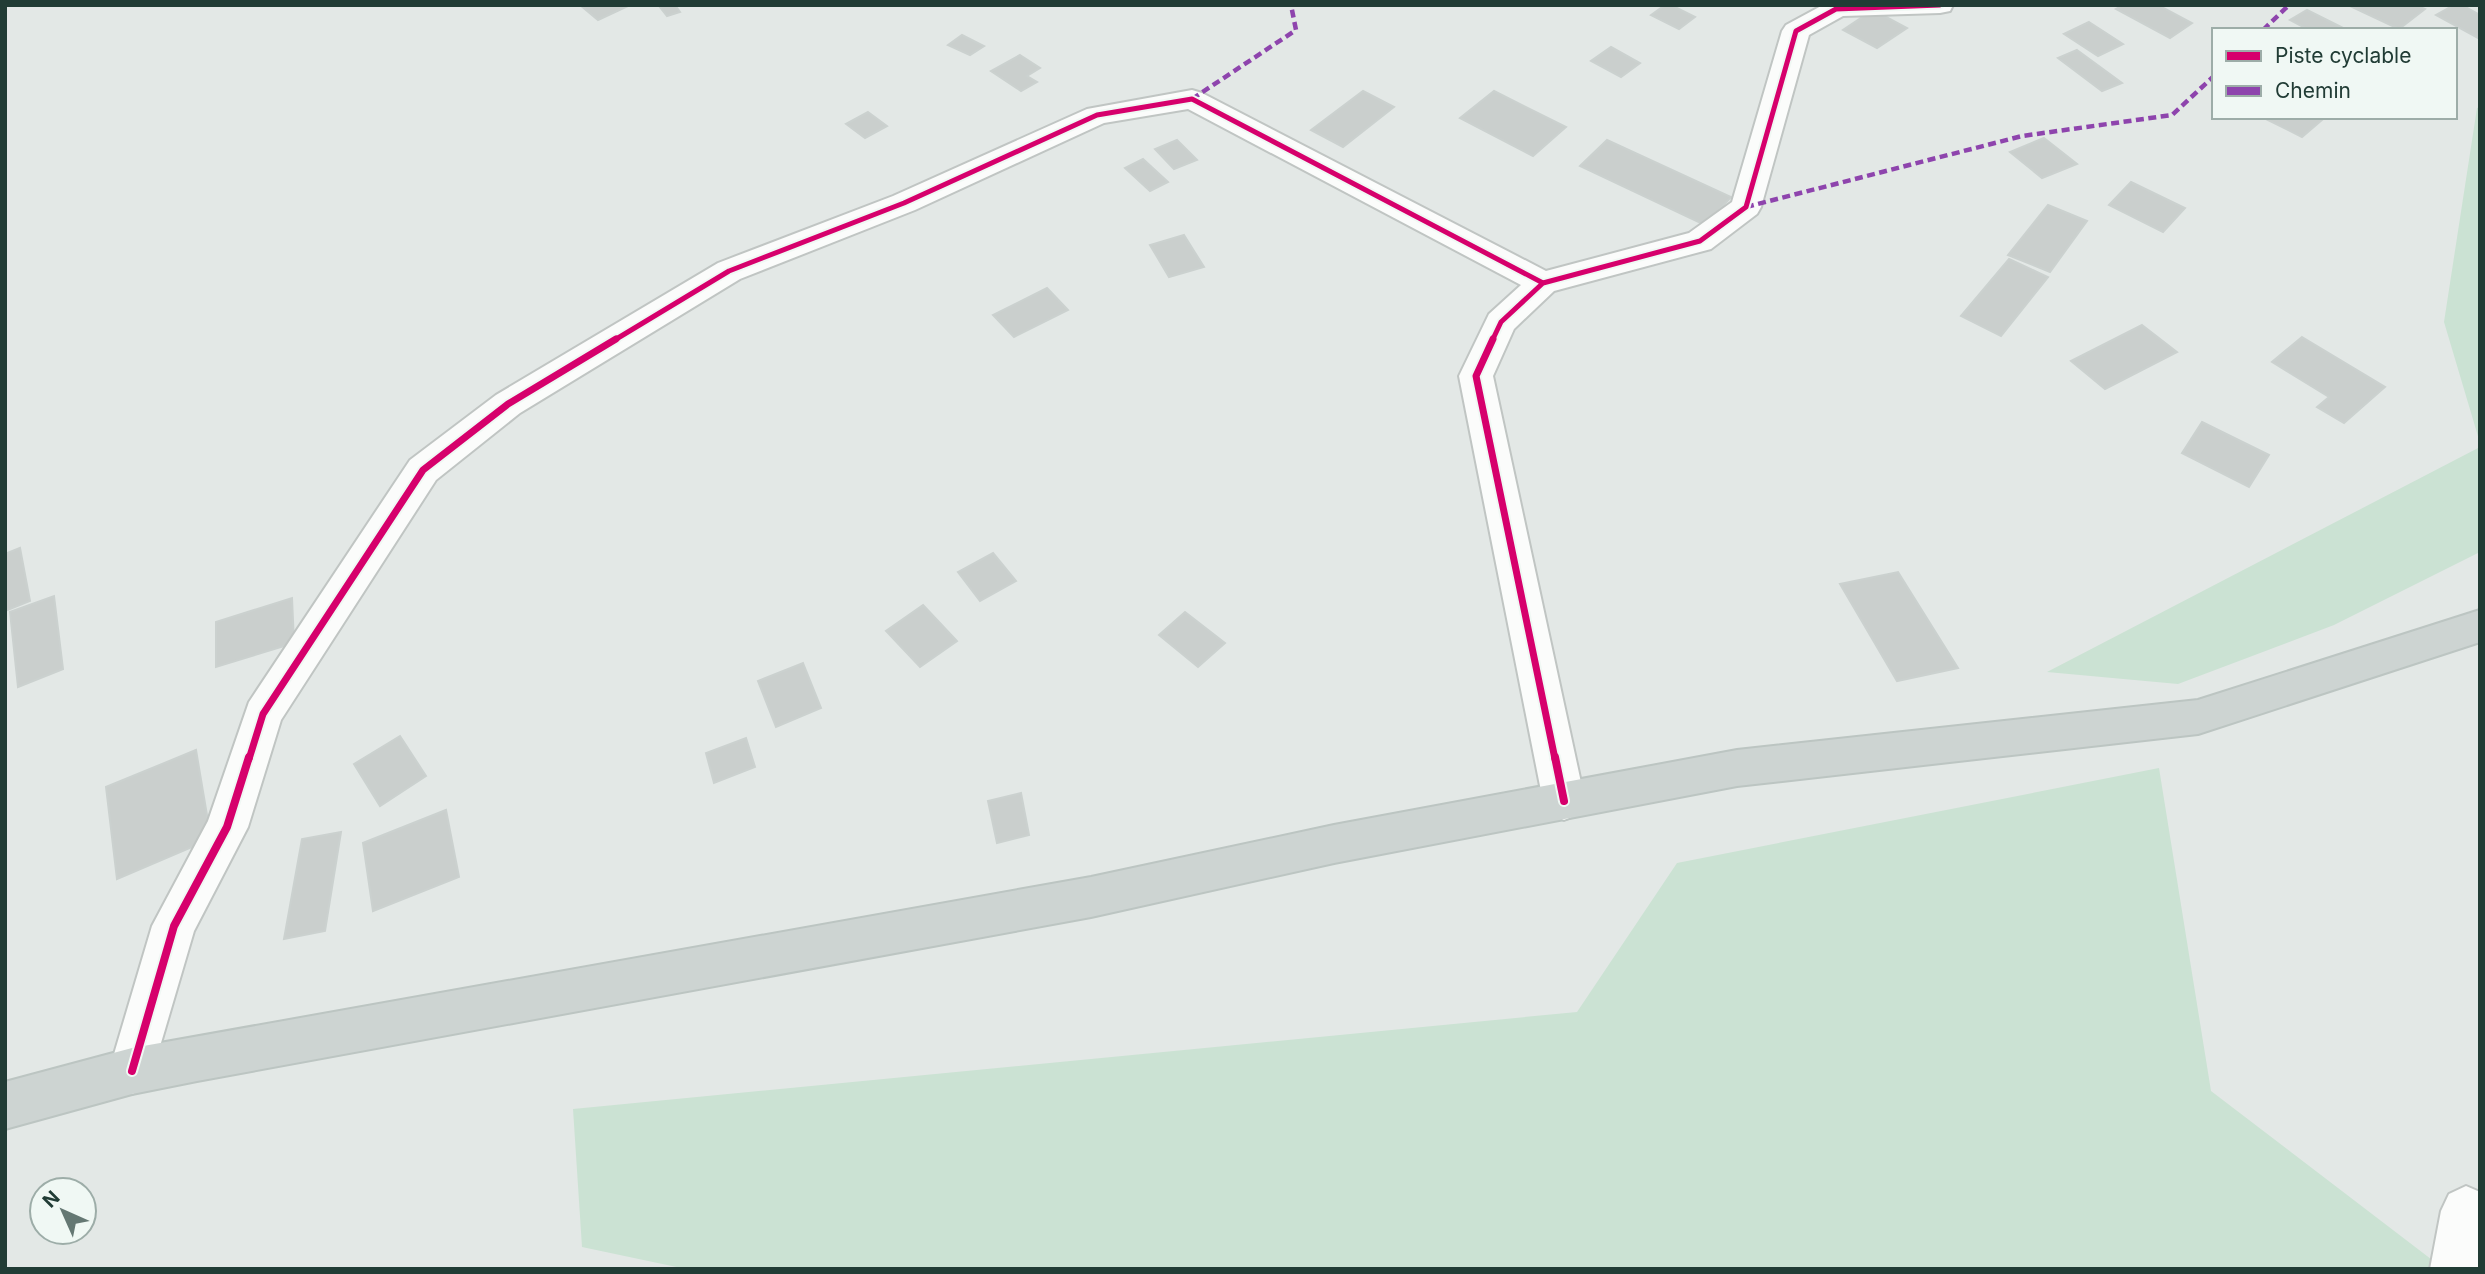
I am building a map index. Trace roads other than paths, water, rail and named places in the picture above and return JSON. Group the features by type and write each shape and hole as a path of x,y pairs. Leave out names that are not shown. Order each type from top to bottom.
{"main road":[{"path":"5,1106 132,1071 1091,897 1334,844 1737,768 2198,717 2480,626"}],"street":[{"path":"1564,801 1476,376 1501,322 1543,284 1700,241 1746,207 1796,31 1836,9 1940,5"},
{"path":"132,1071 174,926 227,827 263,714 424,470 508,404 729,271 904,203 1097,116 1192,99 1543,284"},
{"path":"2455,1269 2466,1211"}]}
